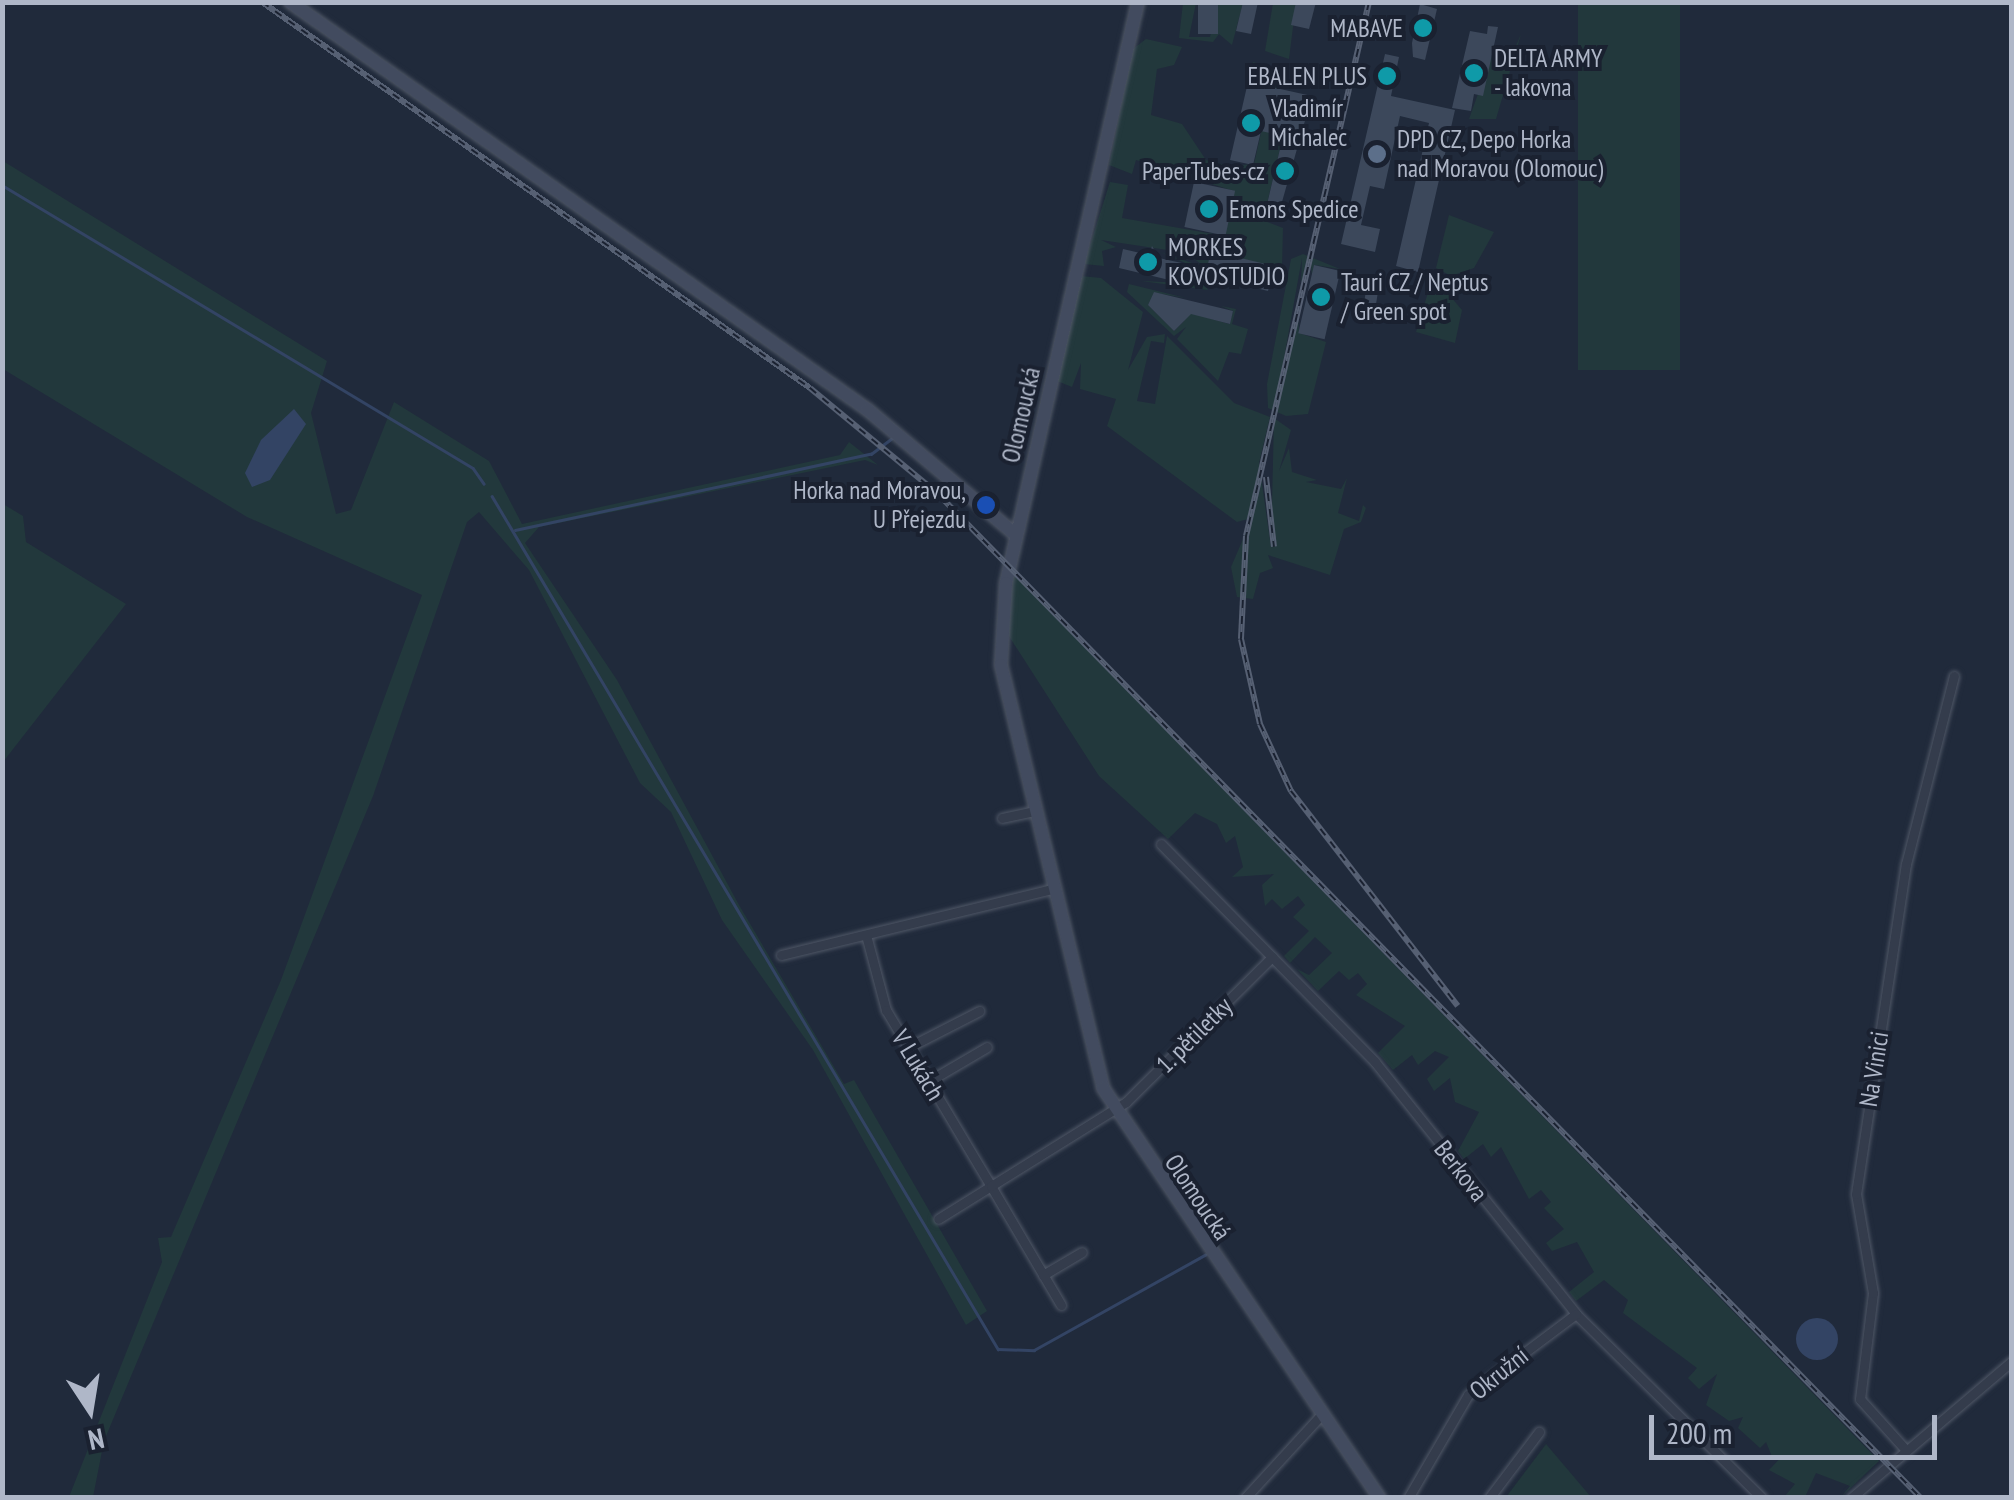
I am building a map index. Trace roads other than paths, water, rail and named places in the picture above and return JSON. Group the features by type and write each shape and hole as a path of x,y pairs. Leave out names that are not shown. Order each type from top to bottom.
{"street":[{"path":"290,2 898,433 1016,535"},
{"name":"Olomoucká","path":"1138,2 1016,535 999,652 1084,1032 1114,1110 1380,1498"},
{"name":"Na Vinici","path":"1905,1448 1860,1399 1873,1293 1856,1194 1906,864 1954,676"},
{"path":"1002,818 1034,811"},
{"name":"Berkova","path":"1161,844 1375,1062 1576,1314 1762,1498"},
{"path":"781,955 1051,889"},
{"name":"V Lukách","path":"866,935 883,1002 1061,1305"},
{"name":"1. pětiletky","path":"1114,1110 1272,956"},
{"path":"909,1048 979,1012"},
{"path":"928,1082 987,1047"},
{"path":"938,1220 1114,1110"},
{"path":"1044,1275 1082,1252"},
{"name":"Okružní","path":"1408,1498 1468,1394 1576,1314"},
{"path":"1851,1498 2012,1360"},
{"path":"1246,1498 1321,1415"},
{"path":"1489,1498 1540,1432"},
{"path":"1860,1490 1873,1498"}],"water":[{"path":"294,409 306,424 270,480 252,487 245,473 261,440"},
{"path":"1817,1318 1832,1324 1838,1339 1832,1354 1817,1360 1802,1354 1796,1339 1802,1324"}],"waterway":[{"path":"2,185 473,468 484,484"},
{"path":"515,530 871,454 892,438"},
{"path":"492,496 998,1349 1034,1350 1205,1255"}],"railway":[{"path":"262,2 810,388 938,494 1921,1498"},
{"path":"1369,2 1246,536 1241,639 1260,724 1291,791 1458,1006"},
{"path":"1266,477 1274,547"}],"place":[{"name":"MABAVE","path":"1423,28"},
{"name":"DELTA ARMY - lakovna","path":"1474,73"},
{"name":"EBALEN PLUS","path":"1387,76"},
{"name":"Vladimír Michalec","path":"1251,123"},
{"name":"DPD CZ, Depo Horka nad Moravou (Olomouc)","path":"1377,154"},
{"name":"PaperTubes-cz","path":"1285,171"},
{"name":"Emons Spedice","path":"1209,209"},
{"name":"MORKES KOVOSTUDIO","path":"1148,262"},
{"name":"Tauri CZ / Neptus / Green spot","path":"1321,297"},
{"name":"Horka nad Moravou, U Přejezdu","path":"986,505"}]}
